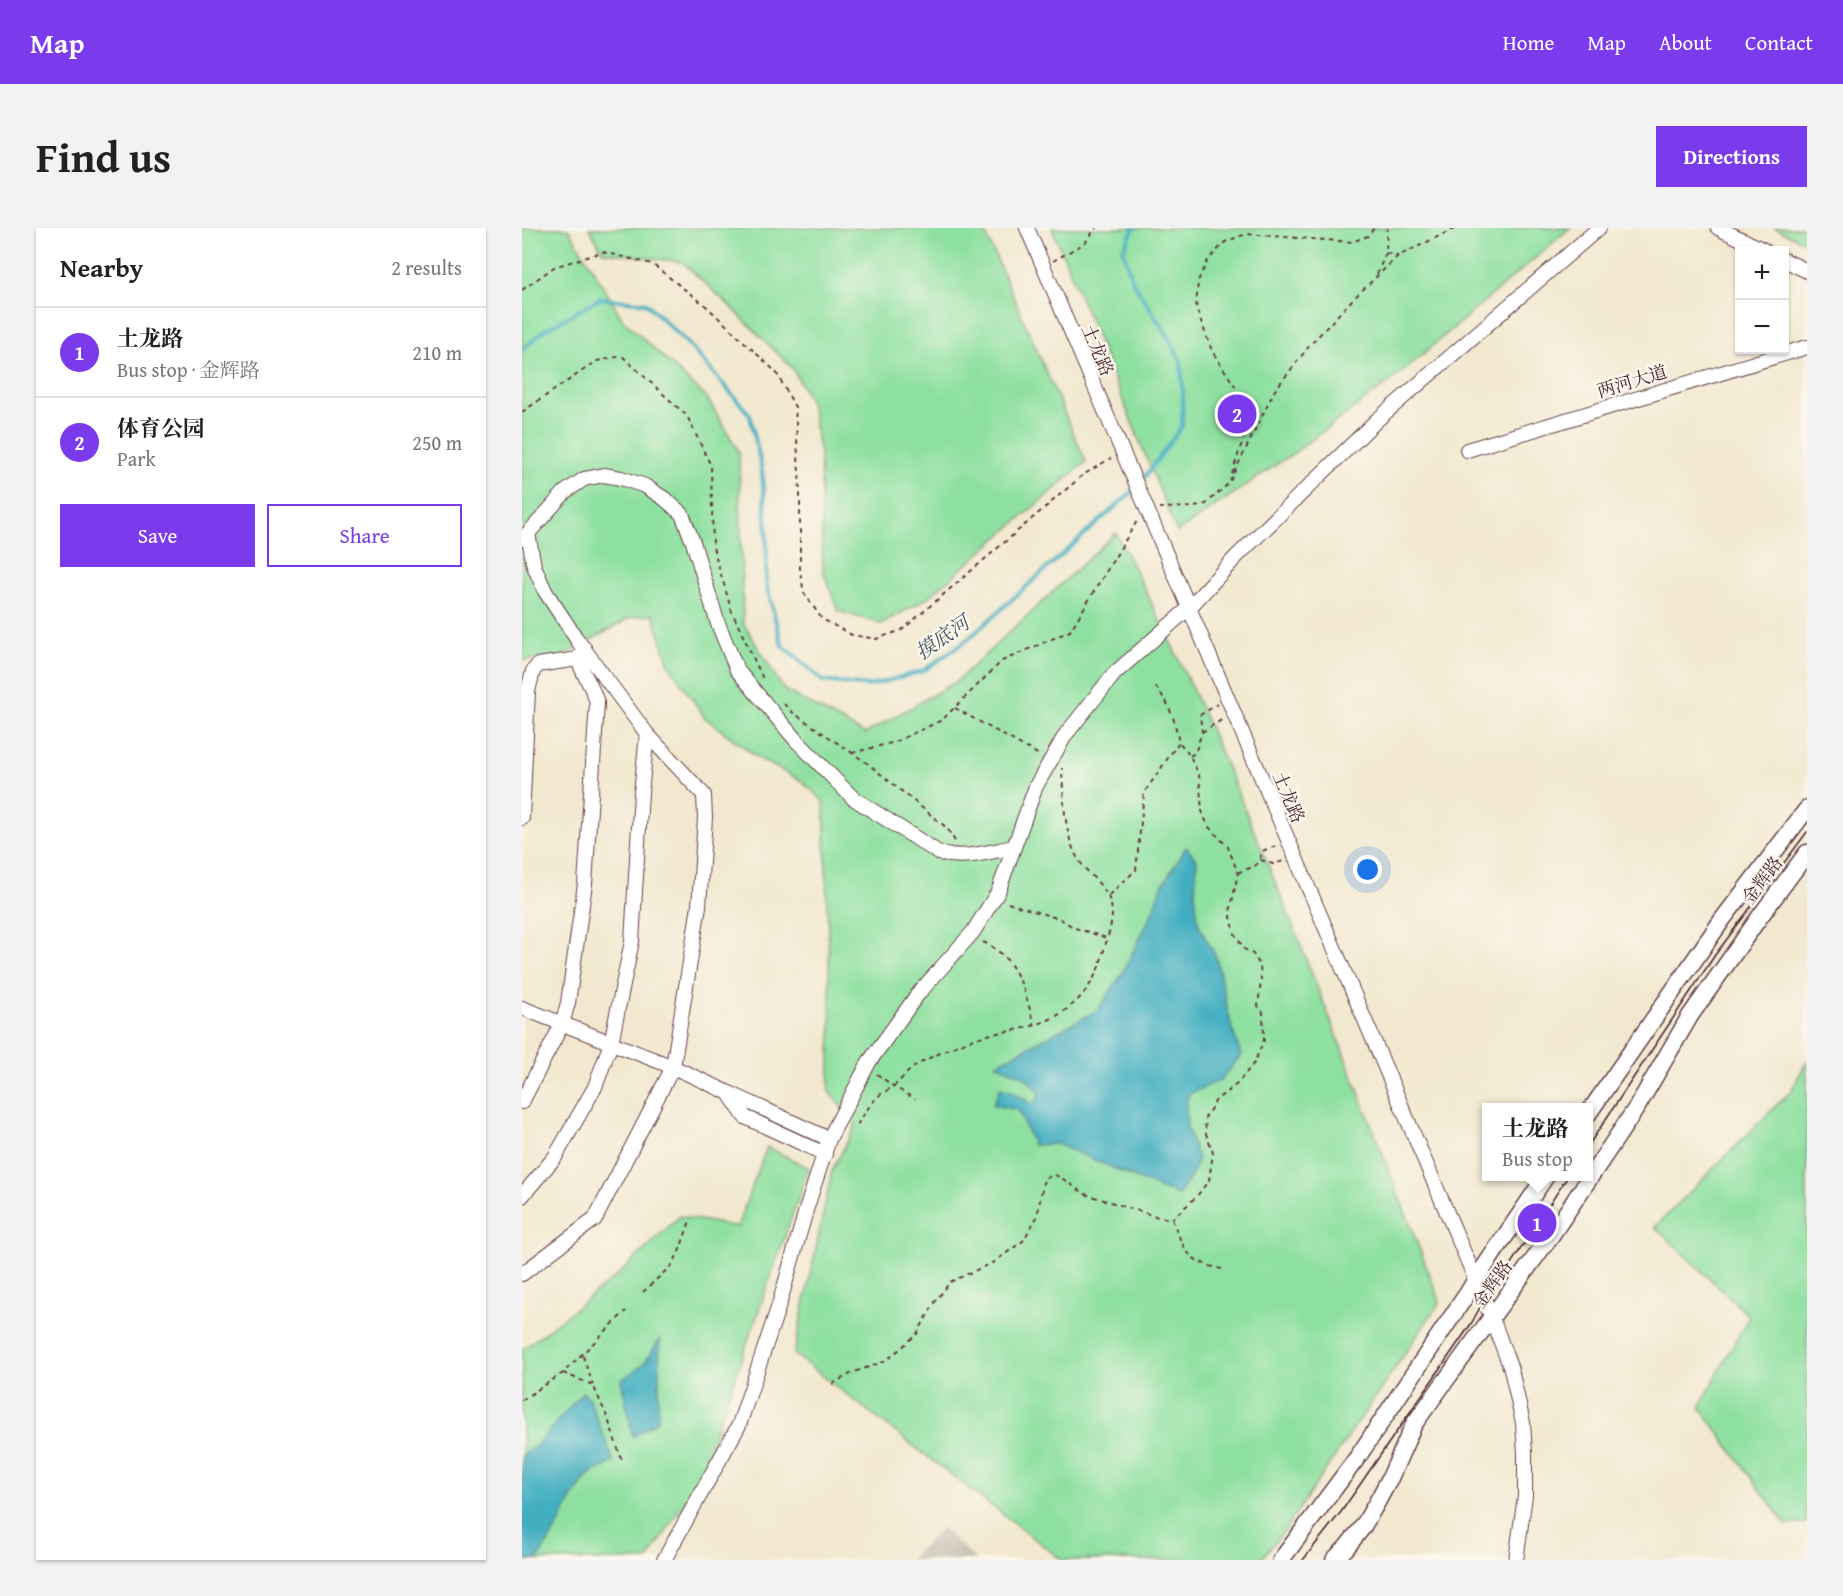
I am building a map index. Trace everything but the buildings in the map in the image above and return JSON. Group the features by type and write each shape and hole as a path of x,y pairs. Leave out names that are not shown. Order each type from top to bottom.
{"main road":[{"name":"金辉路","path":"1593,1107 1722,920 1807,809"},
{"name":"金辉路","path":"1593,1173 1637,1107 1690,1016 1807,853"},
{"name":"金辉路","path":"1281,1560 1357,1458 1543,1181"},
{"name":"金辉路","path":"1334,1560 1356,1535 1377,1504 1414,1424 1550,1237 1587,1181"}],"street":[{"name":"土龙路","path":"1027,228 1476,1279 1511,1369 1523,1423 1525,1453 1525,1496 1516,1560"},
{"path":"664,1560 739,1425 779,1305 829,1139 867,1067 918,994 968,937 994,898 1036,786 1065,734 1115,673 1189,608 1236,557 1377,420 1599,228"},
{"path":"1718,228 1756,246"},
{"path":"1789,262 1807,271"},
{"name":"两河大道","path":"1467,450 1807,347"},
{"path":"522,1274 595,1219 674,1067 699,906 705,818 704,795 647,734 581,653 545,591 534,566 525,537 564,492 584,479 604,475 621,478 645,486 682,514 717,621 737,670 795,739 853,798 939,852 953,857 1014,846"},
{"path":"522,818 528,691 533,671 538,665 581,653"},
{"path":"522,1102 562,1024 568,1003 585,884 597,703 581,668 581,653"},
{"path":"522,1196 555,1157 594,1087 611,1043 632,941 647,734"},
{"path":"522,1008 674,1067 829,1139"},
{"path":"729,1094 745,1118 825,1154"}],"path":[{"path":"1043,267 1085,243 1096,228"},
{"path":"1229,483 1244,436 1243,405 1235,386 1212,351 1196,308 1198,281 1208,260 1226,242 1246,234 1352,242 1368,236 1374,228"},
{"path":"1376,276 1386,253 1387,228"},
{"path":"852,753 895,742 942,720 1002,661 1070,631 1144,505 1195,507 1206,504 1229,483 1275,390 1310,345 1398,256 1456,228"},
{"path":"522,290 554,267 603,252 652,264 706,306 776,372 795,407 800,489 800,571 804,593 822,619 852,636 876,639 902,630 1083,475 1122,451"},
{"path":"1386,253 1398,256"},
{"path":"522,412 597,361 622,356 687,416 711,466 713,547 716,558 732,612 766,686"},
{"path":"1153,683 1166,701 1174,720 1179,742 1190,756 1199,775 1202,811 1208,826 1228,847 1238,873 1230,912 1235,934 1244,949 1252,954 1260,965 1258,1006 1263,1012 1264,1040 1254,1063 1237,1084 1216,1100 1205,1118 1206,1134 1213,1153 1209,1180 1197,1196 1172,1219"},
{"path":"779,699 792,712 867,763 946,828 963,856"},
{"path":"1190,756 1195,753 1202,732 1200,714 1227,699"},
{"path":"856,1125 867,1108 915,1066 970,1040 1034,1025 1063,1013 1077,1002 1093,980 1102,959 1107,938 1112,915 1109,895 1076,856 1068,826 1061,767 955,708"},
{"path":"1202,732 1234,714"},
{"path":"1109,895 1136,870 1144,793 1179,742"},
{"path":"1238,873 1256,867 1261,860 1262,851 1289,842"},
{"path":"1261,860 1273,864 1295,857"},
{"path":"994,898 1060,919 1075,928 1107,938"},
{"path":"968,937 1000,951 1009,962 1025,994 1034,1025"},
{"path":"867,1067 915,1099"},
{"path":"832,1384 854,1372 886,1361 917,1334 935,1302 950,1282 994,1262 1023,1241 1037,1217 1044,1178 1055,1175 1085,1194 1158,1217 1172,1219"},
{"path":"643,1292 672,1265 691,1218"},
{"path":"1172,1219 1189,1256 1205,1265 1222,1269"},
{"path":"522,1400 563,1374 626,1311"},
{"path":"582,1355 622,1461"},
{"path":"563,1374 593,1385"}],"shaded area":[{"path":"942,1528 976,1560 909,1560"}],"green space":[{"path":"522,228 568,228 623,320 707,398 739,452 743,623 784,690 865,734 957,681 1116,533 1187,678 1252,826 1440,1302 1282,1534 1260,1560 1062,1560 794,1354 832,1171 856,1125 829,1092 831,1029 824,802 802,781 760,759 705,718 669,665 653,614 630,618 559,658 522,660"},
{"path":"589,228 983,228 1086,462 925,600 881,624 838,611 823,571 820,454 811,404 793,369 682,262 603,252"},
{"path":"1052,228 1570,228 1395,378 1298,450 1177,532"},
{"path":"1774,228 1807,228 1807,243"},
{"path":"1807,1061 1807,1523 1786,1525 1700,1407 1749,1316 1655,1227 1791,1091"},
{"path":"767,1147 809,1168 697,1482 648,1560 522,1560 522,1350 618,1275 680,1216 737,1227"}],"water":[{"path":"1186,847 1197,860 1195,891 1198,923 1216,957 1232,1029 1241,1055 1221,1080 1189,1094 1186,1104 1187,1127 1198,1159 1192,1175 1178,1196 1057,1144 1033,1145 1018,1110 993,1105 1000,1088 1015,1093 1034,1105 1040,1092 1023,1076 996,1064 1098,1010 1122,974 1151,915 1160,889"},
{"path":"660,1339 658,1420 633,1437 621,1380 644,1364"},
{"path":"583,1392 589,1399 614,1462 588,1475 571,1500 540,1556 536,1560 522,1560 522,1456 537,1445"}],"waterway":[{"name":"摸底河","path":"1134,228 1123,250 1133,282 1169,338 1181,362 1183,393 1182,426 1139,485"},
{"name":"摸底河","path":"522,350 543,331 601,298 646,303 688,344 750,415 762,471 767,529 766,583 782,645 823,681 869,686 923,671 967,640 1134,490"}],"tram line":[{"path":"1593,1138 1715,955 1807,832"},
{"path":"1303,1560 1341,1512 1471,1324 1484,1300 1499,1282 1565,1181"}],"place":[{"name":"体育公园","path":"1237,414"},
{"name":"土龙路","path":"1537,1223"}]}
